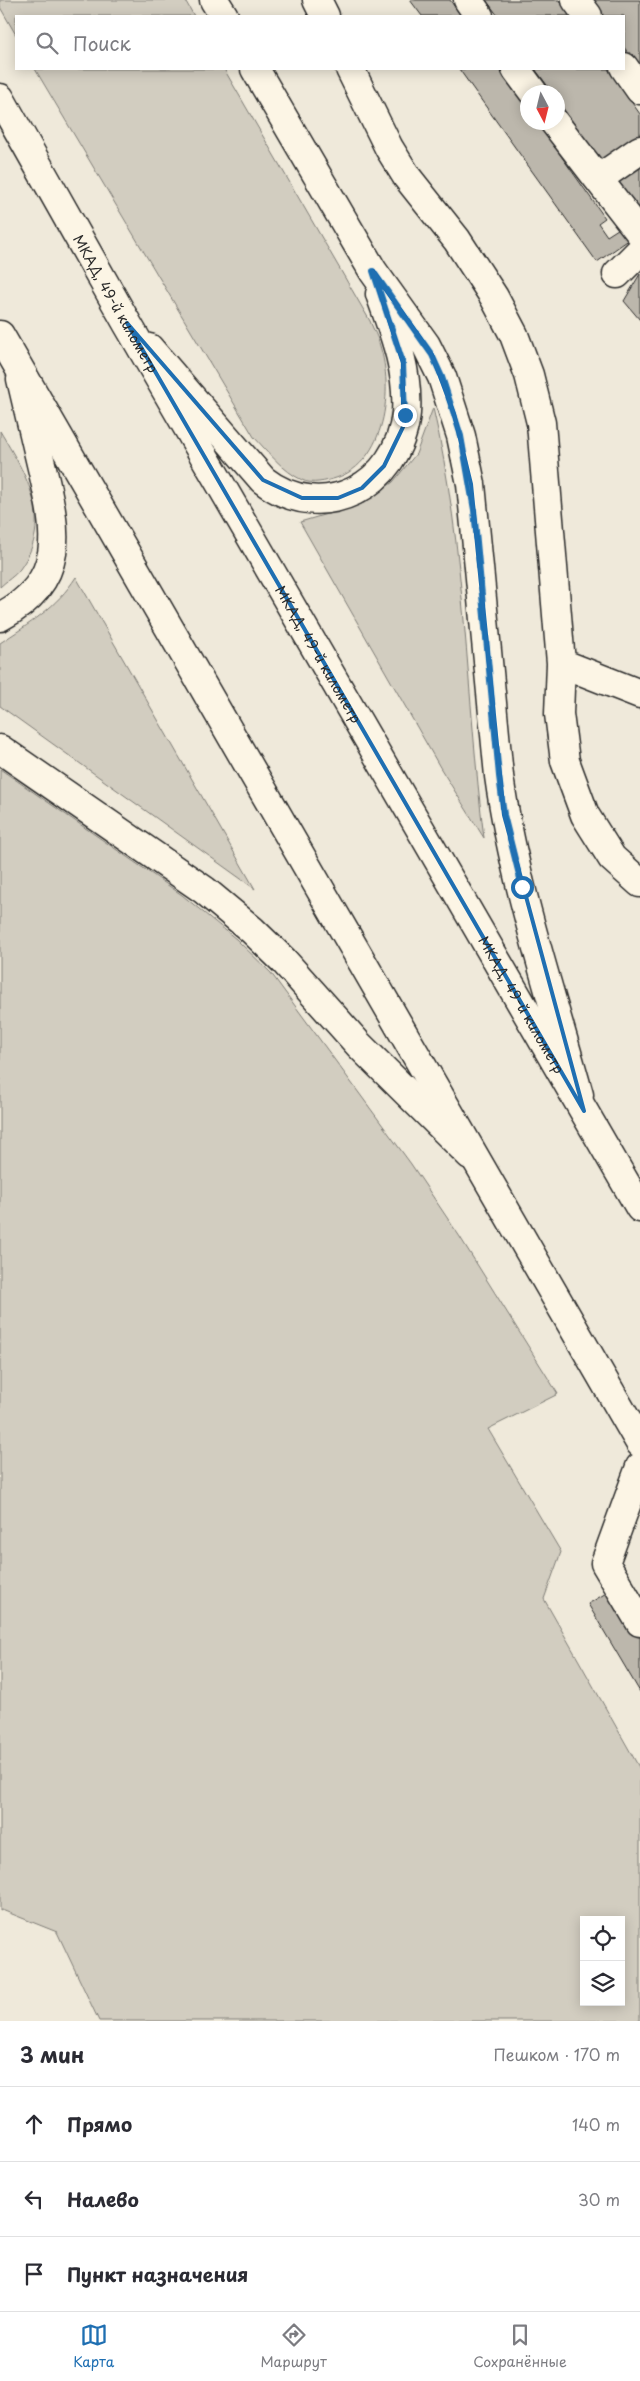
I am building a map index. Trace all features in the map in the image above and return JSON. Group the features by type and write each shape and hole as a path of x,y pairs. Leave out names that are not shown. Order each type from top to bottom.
{"main road":[{"path":"214,0 223,15"},
{"path":"317,0 324,15"},
{"path":"468,0 478,15"},
{"path":"576,0 587,15"},
{"path":"625,68 640,90"},
{"path":"255,70 373,271 432,355 442,377 461,436 474,510 504,815 536,940 584,1111"},
{"path":"350,70 389,148 406,177 457,240 494,297 514,335 529,375 541,423 561,663 559,714 565,761 585,815 612,858 640,883"},
{"path":"517,70 528,85"},
{"name":"МКАД, 49-й километр","path":"0,98 127,322 640,1208"},
{"path":"560,130 640,233"},
{"path":"598,179 640,150"},
{"path":"617,274 640,251"},
{"path":"127,322 263,480 287,494 302,498 325,500 338,498 362,488 376,477 398,442 405,415 403,363 373,271"},
{"path":"0,335 640,1443"},
{"path":"0,617 28,597 37,586 50,561 55,542 51,505 19,368"},
{"path":"561,663 640,694"},
{"path":"0,749 204,890 252,930 284,961 359,1045 478,1162"},
{"path":"640,1467 605,1563 640,1622"}],"highlighted area":[{"path":"373,271 432,355 454,414 471,484 504,815 584,1111 152,365 127,323 263,480 302,498 338,498 362,488 384,466 403,427 403,363"}],"shaded area":[{"path":"0,0 185,0 193,15 15,15 15,33 0,7"},
{"path":"36,70 225,70 370,321 379,343 386,383 382,422 376,441 366,457 353,469 336,478 314,482 295,476 270,455 254,437"},
{"path":"433,408 444,461 459,568 484,838 441,769 300,522 364,503 393,482 416,454"},
{"path":"0,431 27,481 36,515 35,533 30,551 18,572 0,587"},
{"path":"76,577 255,889 0,706 0,643 32,622 51,606"},
{"path":"0,769 182,895 236,939 271,973 411,1164 460,1237 558,1394 488,1429 561,1552 544,1599 640,1769 640,2021 99,2021 57,1932 2,1910 0,1911"}],"building":[{"path":"410,0 450,0 460,15 421,15"},
{"path":"486,0 559,0 570,15 497,15"},
{"path":"590,0 640,0 640,71 625,48 625,15 601,15"},
{"path":"460,70 500,70 520,98 520,130 543,130 605,218 598,223 607,236 621,227 630,239 597,262"},
{"path":"536,70 609,70 640,114 640,134 601,162 565,111 565,85 547,85"},
{"path":"640,161 640,219 614,179"},
{"path":"640,274 640,320 624,301"},
{"path":"613,1589 640,1634 640,1692 588,1604"}],"route":[{"path":"405,415 406,389 403,363 373,271 418,332 432,355 442,377 461,436 471,484 474,510 504,815 522,887"}]}
